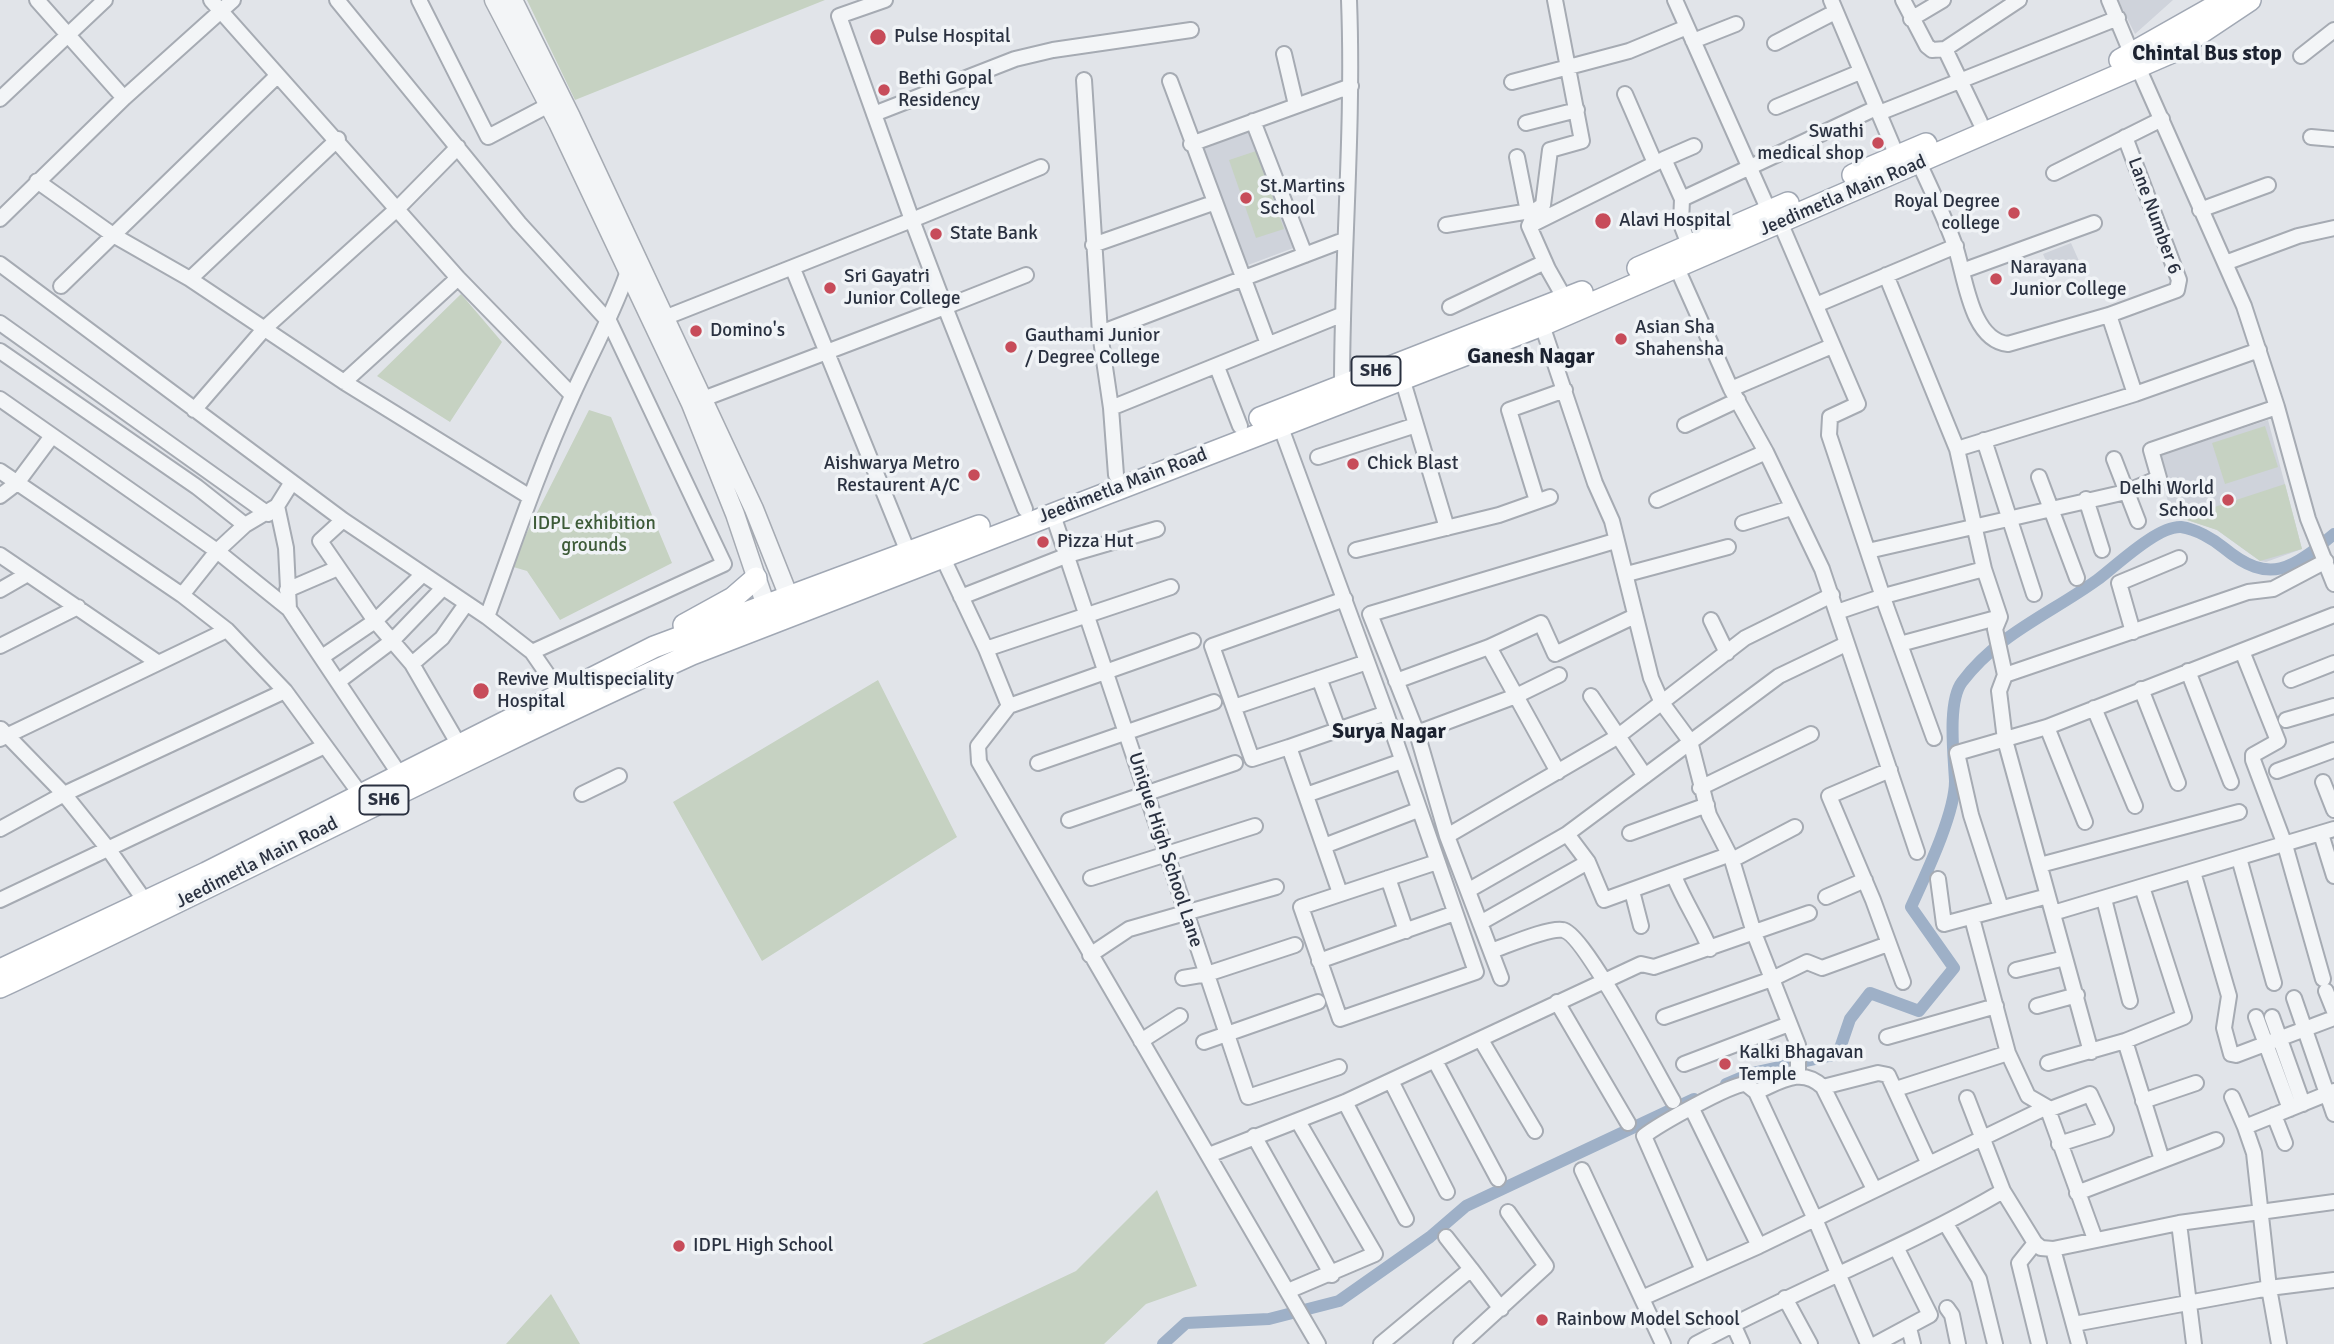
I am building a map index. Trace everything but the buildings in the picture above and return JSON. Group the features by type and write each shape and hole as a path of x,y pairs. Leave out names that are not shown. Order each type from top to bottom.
{"main road":[{"name":"Jeedimetla Main Road","path":"0,987 145,901 654,647 942,556 1212,446 1240,426 1565,299 1689,245 1774,217 1919,163 2135,61 2226,0"},
{"name":"Jeedimetla Main Road","path":"792,604 908,552 1116,475 1280,425 1542,325 1676,268 1897,156 2135,61 2172,52 2250,0"},
{"path":"654,647 696,617 733,598 756,578"},
{"name":"Jeedimetla Main Road","path":"0,970 56,952 228,879 768,613"}],"street":[{"path":"37,0 124,98"},
{"path":"0,99 105,0"},
{"path":"0,219 216,6 233,0"},
{"path":"337,0 519,223 610,323 724,564 532,652"},
{"path":"419,0 488,137 547,106"},
{"path":"494,0 691,404 735,514 768,613"},
{"path":"513,0 571,117 754,509 792,604"},
{"path":"885,0 839,16 912,220 1025,509"},
{"path":"1342,385 1341,315 1351,86 1349,0"},
{"path":"1531,216 1543,205 1550,149 1582,141 1555,0"},
{"path":"1675,0 1748,167 1816,305 1858,404 1830,417 1829,435 1934,738"},
{"path":"1903,0 1911,19 1932,50 1945,49 2000,6 2019,0"},
{"path":"1911,19 1943,0"},
{"path":"2005,675 2248,592 2273,589 2331,572 2308,519 2259,350 2225,263 2109,0"},
{"path":"216,6 277,76 338,139 458,278 572,395"},
{"path":"1775,43 1833,6 1897,156"},
{"path":"1682,199 1878,110 2118,18"},
{"path":"1693,41 1736,24"},
{"path":"1512,82 1629,51 1687,27"},
{"path":"874,114 1015,59 1053,50 1191,30"},
{"path":"2301,56 2334,30"},
{"path":"1945,49 1980,122"},
{"path":"1284,54 1296,106"},
{"path":"1776,107 1860,72"},
{"path":"0,76 11,88"},
{"path":"61,286 277,76"},
{"path":"1084,80 1100,333 1111,408 1116,475"},
{"path":"1170,81 1191,144 1268,344"},
{"path":"1191,144 1351,86"},
{"path":"1625,94 1682,199 1679,211 1689,245"},
{"path":"1527,123 1577,110"},
{"path":"2054,173 2162,119"},
{"path":"1253,121 1305,255"},
{"name":"Lane Number 6","path":"2109,315 2172,293 2177,290 2179,280 2125,137"},
{"path":"2311,137 2334,139"},
{"path":"191,279 338,139"},
{"path":"1446,225 1531,216 1693,146"},
{"path":"194,410 265,328 398,208 458,148"},
{"path":"1517,157 1545,262 1565,299"},
{"path":"1919,163 1956,246 1972,306 1986,332 1999,343 2008,344 2109,315 2135,394"},
{"path":"664,318 793,269 1041,167"},
{"path":"37,181 113,235 191,279 344,382 530,496"},
{"path":"2200,209 2268,185"},
{"path":"1093,245 1213,203"},
{"path":"1962,271 2094,223"},
{"path":"2225,263 2298,236 2334,228"},
{"path":"1100,333 1344,240"},
{"path":"1816,305 1956,246"},
{"path":"1450,307 1545,262"},
{"path":"0,264 343,520 487,617 532,652 561,694"},
{"path":"1676,268 1734,395 1809,538 1832,595 1917,852"},
{"path":"793,269 908,552"},
{"path":"487,617 530,496 572,395 610,323 627,274"},
{"path":"703,399 1026,275"},
{"path":"1886,275 1957,449 2003,658 2005,675 1998,691 2006,740 2091,1052"},
{"path":"344,382 458,278"},
{"path":"1111,408 1341,315"},
{"path":"0,323 273,510 286,548 289,609"},
{"path":"1542,325 1595,484 1612,521 1651,678 1662,703 1690,741 1700,788 1730,858 1754,933 1798,1045 1798,1074"},
{"path":"1685,425 1734,395 1832,346"},
{"path":"1957,449 2135,394 2259,350"},
{"path":"0,351 197,488 245,525"},
{"path":"1217,367 1240,426"},
{"path":"1402,378 1447,528"},
{"path":"1356,550 1447,528 1544,499 1509,410 1565,390"},
{"path":"0,399 217,551 289,609 400,775"},
{"path":"1868,551 2126,492 2159,478 2151,450 2277,407"},
{"path":"1280,425 1386,713 1476,972 1340,1019 1301,907 1437,862"},
{"path":"1318,457 1416,425"},
{"path":"0,496 16,483 52,436"},
{"path":"1984,440 2034,594"},
{"path":"1657,500 1766,452"},
{"path":"2114,459 2138,521"},
{"path":"0,471 182,595 227,629 285,691 361,795"},
{"path":"2039,477 2077,578"},
{"path":"182,595 217,551 245,525 273,510 292,482"},
{"path":"2086,499 2102,550"},
{"path":"1743,523 1791,508"},
{"name":"Unique High School Lane","path":"1052,512 1248,1097 1339,1067"},
{"path":"343,520 320,541 375,621 412,664 459,745"},
{"path":"961,597 1068,555 1157,529"},
{"path":"1501,978 1447,835 1417,733 1370,614 1615,541"},
{"path":"1627,574 1728,547"},
{"path":"0,555 157,662"},
{"path":"942,556 986,649 1009,706"},
{"path":"2133,632 2119,583 2179,558"},
{"path":"287,590 338,568"},
{"path":"1837,612 1884,596 1984,569"},
{"path":"322,657 375,621 423,574"},
{"path":"0,590 26,575"},
{"path":"986,649 1171,587"},
{"path":"339,681 392,641 442,589"},
{"path":"1447,835 1617,737 1761,628 1832,595"},
{"path":"1345,599 1212,646 1252,760 1386,713"},
{"path":"412,664 442,638 466,604"},
{"path":"0,646 78,607"},
{"path":"2001,908 1971,816 1957,752 2047,727 2334,615"},
{"path":"1396,681 1489,647 1541,623 1555,654 1635,616"},
{"path":"1711,620 1727,653"},
{"path":"1900,644 1997,623"},
{"path":"145,901 110,849 64,794 2,734 227,629"},
{"path":"1194,641 1009,706 984,737 976,753 1090,955 1318,1344"},
{"path":"1469,890 1567,834 1779,676 1846,644"},
{"path":"1489,647 1558,772"},
{"path":"2242,650 2278,741 2252,756 2285,845 2324,985 2334,1011"},
{"path":"1234,707 1367,662"},
{"path":"2291,680 2334,663"},
{"path":"2188,671 2231,782"},
{"path":"1417,733 1516,696 1559,675"},
{"path":"1319,678 1338,729"},
{"path":"2141,690 2178,783"},
{"path":"0,829 64,794 285,691"},
{"path":"1591,696 1645,776"},
{"path":"1038,762 1214,702"},
{"path":"2286,720 2334,706"},
{"path":"2095,708 2135,806"},
{"path":"2047,727 2085,822"},
{"path":"1700,788 1811,734"},
{"path":"0,900 325,746"},
{"path":"1289,747 1340,893"},
{"path":"2277,771 2334,750"},
{"path":"1306,796 1402,761"},
{"path":"1069,820 1235,763"},
{"path":"1890,770 1829,796 1865,880 1903,982"},
{"path":"582,794 619,776"},
{"path":"2323,782 2334,810"},
{"path":"1630,833 1707,805"},
{"path":"1324,846 1418,810"},
{"path":"2040,865 2239,812"},
{"path":"1091,878 1255,826"},
{"path":"1567,834 1588,862 1604,900 1730,858 1795,827"},
{"path":"2053,913 2328,832 2334,876"},
{"path":"2239,858 2274,983"},
{"path":"1480,923 1588,862"},
{"path":"2193,872 2229,996 2226,1043 2231,1054 2236,1055 2334,1018"},
{"path":"1674,876 1688,912 1698,920 1710,949"},
{"path":"1388,878 1406,930"},
{"path":"1938,879 1944,924 2049,896"},
{"path":"1826,897 1865,880"},
{"path":"1090,955 1129,929 1186,915 1276,887"},
{"path":"2048,1063 2125,1041 2184,1017 2185,1013 2174,992 2142,887"},
{"path":"1632,891 1641,926"},
{"path":"2104,899 2130,1002"},
{"path":"1209,1156 1254,1136 1299,1123 1641,964 1654,967 1808,912"},
{"path":"1319,961 1455,914"},
{"path":"1972,918 2008,1053 2028,1096 2047,1108 2095,1239"},
{"path":"1490,951 1557,929 1565,930 1576,938 1604,980 1673,1101"},
{"path":"1664,1017 1772,979 1807,962 1822,968 1888,944"},
{"path":"1183,978 1207,974 1295,945"},
{"path":"2016,970 2065,958"},
{"path":"2037,1006 2077,995"},
{"path":"2294,998 2330,1093 2334,1114"},
{"path":"1204,1042 1318,1002"},
{"path":"1557,1002 1628,1123"},
{"path":"1887,1037 1996,1006"},
{"path":"1141,1041 1180,1016"},
{"path":"2256,1017 2266,1044 2297,1106"},
{"path":"2273,1017 2297,1106"},
{"path":"1684,1064 1788,1024"},
{"path":"1481,1040 1535,1131"},
{"path":"2125,1041 2162,1160"},
{"path":"1896,1089 2008,1053"},
{"path":"1435,1061 1498,1179"},
{"path":"1823,1087 1878,1073 1888,1075 1928,1162"},
{"path":"1756,1092 1798,1074 1814,1079 1823,1087 1874,1189"},
{"path":"1391,1081 1447,1192"},
{"path":"2143,1101 2196,1083"},
{"path":"1702,1268 1644,1139 1647,1134 1735,1085 1746,1084 1756,1092 1815,1219 1868,1344"},
{"path":"2245,1127 2330,1093"},
{"path":"1642,1298 1702,1268 1759,1246 1981,1137 2047,1108 2090,1094 2106,1129 2059,1144"},
{"path":"2232,1097 2255,1153 2269,1288 2278,1344"},
{"path":"1967,1098 2003,1191 2035,1243 2041,1248 2053,1249 2179,1223 2334,1202"},
{"path":"1345,1102 1406,1219"},
{"path":"1692,1109 1759,1246"},
{"path":"2274,1115 2285,1143"},
{"path":"1288,1291 1332,1275 1375,1254 1299,1123"},
{"path":"1254,1136 1332,1275"},
{"path":"2077,1194 2216,1140"},
{"path":"1582,1170 1663,1344"},
{"path":"1696,1344 1785,1298 1946,1224 2003,1191"},
{"path":"1461,1344 1546,1266 1508,1212"},
{"path":"2179,1223 2194,1344"},
{"path":"1946,1224 1979,1279 1995,1344"},
{"path":"1446,1237 1501,1309"},
{"path":"2035,1243 2020,1263 2039,1344"},
{"path":"1876,1344 1930,1315 1896,1247"},
{"path":"2053,1249 2079,1344"},
{"path":"1387,1342 1471,1269"},
{"path":"2074,1324 2269,1288 2334,1280"},
{"path":"1785,1298 1810,1344"},
{"path":"1947,1308 1958,1344"},
{"path":"1732,1324 1742,1344"},
{"path":"1909,1328 1913,1344"}],"shaded area":[{"path":"2118,0 2173,0 2135,34"},
{"name":"St.Martins School","path":"1252,129 1296,247 1240,268 1195,150"},
{"path":"2071,243 2079,261 2051,273 2043,254"},
{"name":"Delhi World School","path":"2268,420 2302,549 2266,562 2260,561 2217,530 2172,515 2155,457"}],"green space":[{"path":"527,0 825,0 575,100"},
{"path":"1256,151 1284,229 1256,238 1229,160"},
{"path":"461,294 502,342 450,422 377,376"},
{"name":"IDPL exhibition grounds","path":"589,410 611,417 672,563 560,620 527,571 510,566"},
{"path":"2265,426 2278,467 2225,484 2212,443"},
{"path":"2285,484 2302,549 2260,561 2217,530 2181,518"},
{"path":"878,680 957,837 762,961 673,802"},
{"path":"1157,1190 1197,1286 1146,1304 1104,1344 922,1344 1076,1271"},
{"path":"551,1294 580,1344 506,1344"}],"waterway":[{"path":"1726,1084 1752,1073 1838,1054 1850,1019 1870,993 1919,1011 1954,968 1911,907 1950,810 1955,781 1954,703 1962,682 1976,665 2025,626 2097,580 2149,539 2171,528 2181,527 2198,532 2240,560 2268,569 2293,564 2334,534"},
{"path":"1163,1344 1186,1323 1269,1319 1339,1301 1430,1237 1466,1206 1694,1099"}],"place":[{"name":"Pulse Hospital","path":"878,37"},
{"name":"Bethi Gopal Residency","path":"884,90"},
{"name":"Swathi medical shop","path":"1878,143"},
{"name":"St.Martins School","path":"1246,198"},
{"name":"Royal Degree college","path":"2014,213"},
{"name":"Alavi Hospital","path":"1603,221"},
{"name":"State Bank","path":"936,234"},
{"name":"Narayana Junior College","path":"1996,279"},
{"name":"Sri Gayatri Junior College","path":"830,288"},
{"name":"Domino's","path":"696,331"},
{"name":"Asian Sha Shahensha","path":"1621,339"},
{"name":"Gauthami Junior / Degree College","path":"1011,347"},
{"name":"Chick Blast","path":"1353,464"},
{"name":"Aishwarya Metro Restaurent A/C","path":"974,475"},
{"name":"Delhi World School","path":"2228,500"},
{"name":"Pizza Hut","path":"1043,542"},
{"name":"Revive Multispeciality Hospital","path":"481,691"},
{"name":"Kalki Bhagavan Temple","path":"1725,1064"},
{"name":"IDPL High School","path":"679,1246"},
{"name":"Rainbow Model School","path":"1542,1320"}],"district":[{"name":"Chintal Bus stop","path":"2207,54"},
{"name":"Ganesh Nagar","path":"1531,357"},
{"name":"Surya Nagar","path":"1389,732"}]}
